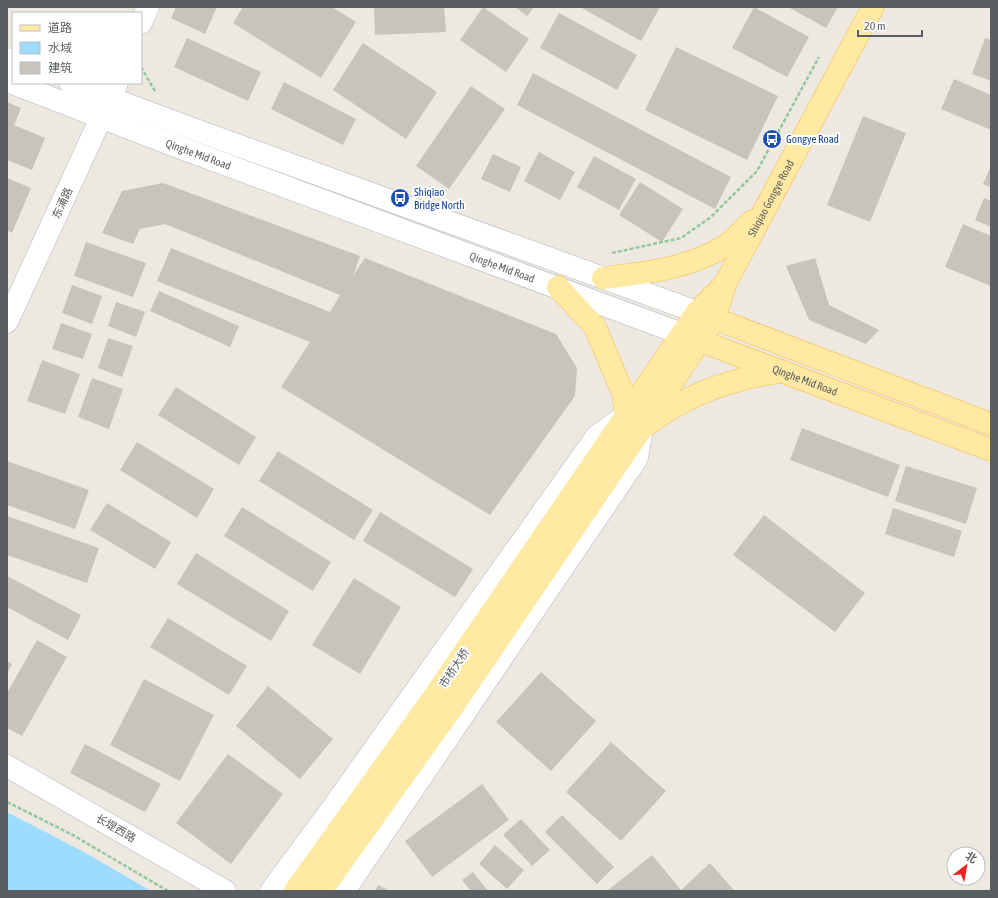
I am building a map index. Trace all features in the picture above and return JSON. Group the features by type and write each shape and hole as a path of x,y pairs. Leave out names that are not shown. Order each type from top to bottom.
{"main road":[{"name":"Shiqiao Gongye Road","path":"626,452 634,422 706,315 725,284 873,7"},
{"path":"603,278 648,273 697,260 726,246 764,209"},
{"path":"558,287 595,327 634,422 663,413 711,389 739,380 782,371"},
{"name":"Qinghe Mid Road","path":"706,315 991,424"},
{"name":"Qinghe Mid Road","path":"691,337 991,450"},
{"name":"Shiqiao Gongye Road","path":"608,441 634,422"},
{"name":"市桥大桥","path":"295,891 433,698 608,441"},
{"name":"市桥大桥","path":"321,891 452,708 626,452"}],"street":[{"path":"142,21 148,7"},
{"name":"Qinghe Mid Road","path":"23,84 110,100 706,315"},
{"name":"Qinghe Mid Road","path":"72,84 558,287 691,337"},
{"name":"东涌路","path":"7,322 110,100"},
{"path":"271,891 331,810 597,436 634,422 637,458 344,891"},
{"name":"长堤西路","path":"7,766 225,891"}],"path":[{"path":"607,254 681,238 711,218 757,171 820,55"},
{"path":"142,69 157,94"},
{"path":"7,802 71,834 168,891"}],"water":[{"path":"7,812 84,852 151,891 7,891"}],"building":[{"path":"176,7 217,7 205,34 171,18"},
{"path":"243,7 332,7 356,22 321,78 233,23"},
{"path":"374,7 444,7 446,32 375,35"},
{"path":"483,7 529,39 506,72 460,40"},
{"path":"515,7 534,7 527,16"},
{"path":"580,7 660,7 641,41"},
{"path":"754,7 809,37 787,77 732,48"},
{"path":"788,7 838,7 826,28"},
{"path":"559,13 637,55 617,90 540,48"},
{"path":"187,38 261,72 248,101 174,67"},
{"path":"985,38 991,40 991,81 972,74"},
{"path":"363,43 437,92 406,139 333,90"},
{"path":"676,47 778,96 747,160 645,110"},
{"path":"533,73 731,177 715,209 517,105"},
{"path":"954,79 991,95 991,130 941,109"},
{"path":"284,82 356,119 343,145 271,109"},
{"path":"471,86 505,109 449,189 416,166"},
{"path":"7,102 21,108 14,125 45,138 32,170 7,160"},
{"path":"863,116 906,133 870,222 827,205"},
{"path":"539,152 575,172 560,200 524,181"},
{"path":"493,154 521,167 510,192 481,179"},
{"path":"594,156 636,179 619,210 577,187"},
{"path":"991,166 991,187 983,184"},
{"path":"7,178 31,188 12,233 7,230"},
{"path":"640,182 683,209 662,242 619,215"},
{"path":"163,183 360,256 353,276 365,258 556,334 577,368 575,396 490,515 281,387 310,342 157,281 171,248 330,312 340,295 165,224 140,229 133,244 102,233 122,191"},
{"path":"984,198 991,201 991,227 975,220"},
{"path":"963,224 991,236 991,286 945,267"},
{"path":"86,242 146,263 133,297 74,276"},
{"path":"815,258 829,305 879,330 866,344 809,320 786,266"},
{"path":"72,285 102,296 92,324 62,313"},
{"path":"159,291 239,326 230,347 150,311"},
{"path":"116,302 145,312 136,337 108,326"},
{"path":"61,323 92,334 83,359 52,349"},
{"path":"108,338 133,346 122,377 98,368"},
{"path":"42,360 80,374 65,414 27,401"},
{"path":"92,378 123,389 109,429 78,417"},
{"path":"176,387 256,437 239,465 158,415"},
{"path":"802,428 900,465 888,497 790,460"},
{"path":"137,442 214,489 197,518 120,470"},
{"path":"278,451 373,510 354,540 259,481"},
{"path":"7,461 89,490 75,529 7,505"},
{"path":"906,466 977,488 966,524 895,501"},
{"path":"107,503 171,542 155,569 90,530"},
{"path":"242,507 331,562 313,591 224,536"},
{"path":"893,508 962,531 954,557 885,534"},
{"path":"380,512 473,569 455,597 363,541"},
{"path":"764,515 865,593 835,632 733,555"},
{"path":"7,516 99,548 87,583 7,555"},
{"path":"196,553 289,611 271,641 177,584"},
{"path":"7,576 81,615 68,640 7,607"},
{"path":"354,578 401,607 360,674 312,645"},
{"path":"168,618 247,666 229,695 150,647"},
{"path":"37,640 67,657 22,736 7,728 7,693"},
{"path":"7,661 12,664 7,673"},
{"path":"541,672 596,721 551,771 496,722"},
{"path":"144,679 214,715 180,781 110,745"},
{"path":"268,686 333,739 300,779 236,726"},
{"path":"611,742 666,791 621,841 566,792"},
{"path":"85,744 161,784 145,812 70,773"},
{"path":"228,754 283,794 231,864 176,823"},
{"path":"482,784 509,820 432,877 405,841"},
{"path":"562,815 614,867 597,884 545,832"},
{"path":"521,819 550,850 532,866 503,835"},
{"path":"495,845 524,870 507,889 479,864"},
{"path":"652,855 682,891 607,891"},
{"path":"710,863 733,889 732,891 684,891 682,889"},
{"path":"473,872 488,891 471,891 462,880"},
{"path":"378,885 390,891 375,891"}],"place":[{"name":"Gongye Road","path":"772,139"},
{"name":"Shiqiao Bridge North","path":"400,198"}]}
